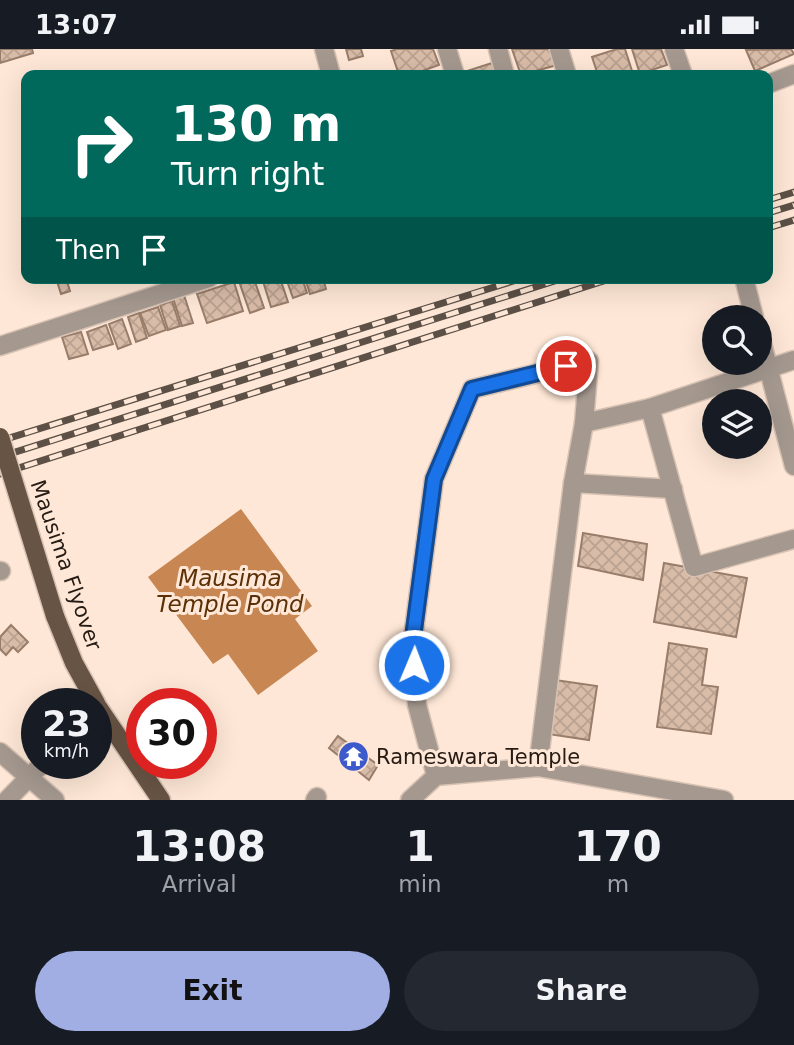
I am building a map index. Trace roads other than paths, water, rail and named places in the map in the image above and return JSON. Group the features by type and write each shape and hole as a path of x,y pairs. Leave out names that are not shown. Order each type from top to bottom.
{"main road":[{"name":"Mausima Flyover","path":"0,437 55,616 87,688"},
{"name":"Mausima Flyover","path":"112,728 161,800"}],"street":[{"path":"324,49 330,70"},
{"path":"447,49 453,70"},
{"path":"498,49 504,70"},
{"path":"559,49 565,70"},
{"path":"674,49 681,70"},
{"path":"773,82 794,75"},
{"path":"0,346 191,284"},
{"path":"746,284 751,305"},
{"path":"772,367 794,360"},
{"path":"436,776 417,705 412,645 434,479 472,389 589,361 584,423 573,483 538,767"},
{"path":"584,423 650,408 747,375"},
{"path":"770,375 794,466"},
{"path":"650,408 694,567 794,539"},
{"path":"573,483 673,489"},
{"path":"0,752 21,772"},
{"path":"410,800 436,776 538,767 724,800"},
{"path":"7,800 29,779 55,800"}],"water":[{"name":"Mausima Temple Pond","path":"241,509 312,606 295,619 318,651 258,695 228,654 213,664 148,577"}],"railway":[{"path":"773,198 794,192"},
{"path":"773,211 794,205"},
{"path":"773,226 794,220"},
{"path":"0,441 504,284"},
{"path":"0,457 545,284"},
{"path":"0,474 594,284"}],"place":[{"name":"Rameswara Temple","path":"353,757"}]}
